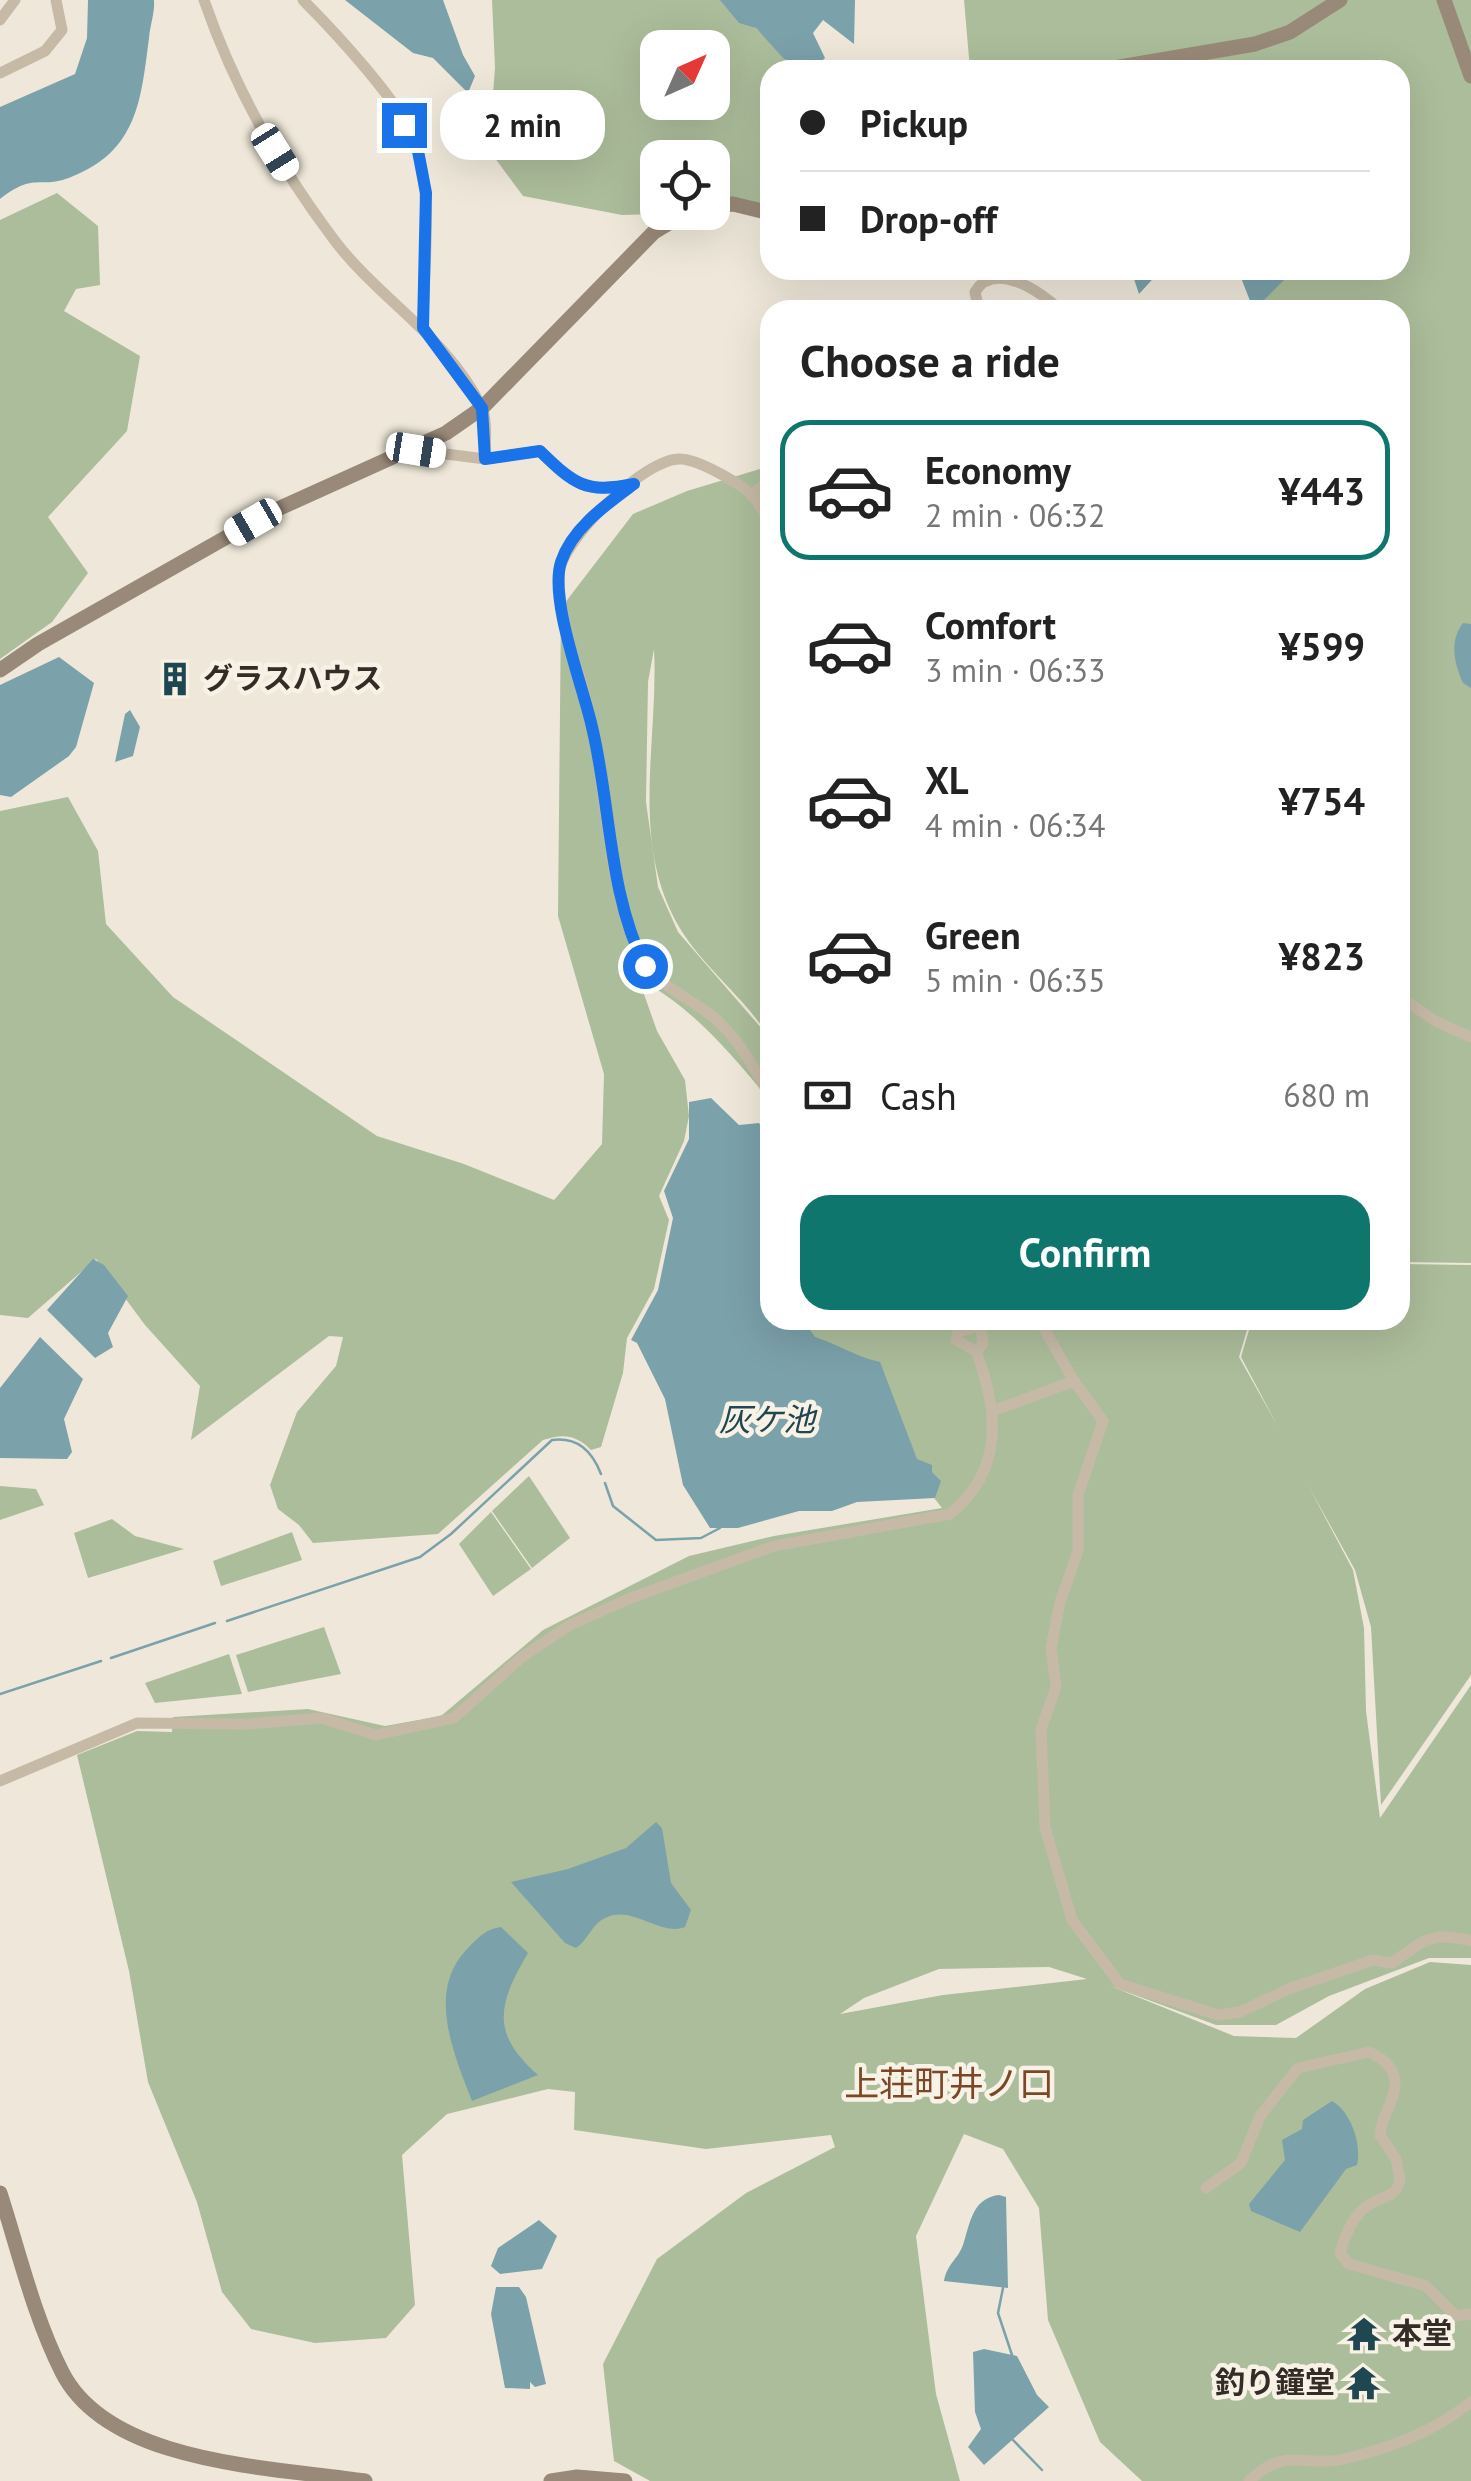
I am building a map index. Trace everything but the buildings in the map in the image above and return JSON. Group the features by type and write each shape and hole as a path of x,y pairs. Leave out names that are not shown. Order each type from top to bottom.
{"street":[{"path":"0,20 15,0"},
{"path":"0,73 55,41 62,30 56,0"},
{"path":"204,0 244,97 298,190 354,265 423,328 482,408 485,459"},
{"path":"303,0 388,96 413,135 426,193 423,328"},
{"path":"1146,60 1256,44 1290,32 1340,0"},
{"path":"1444,0 1471,76"},
{"path":"730,204 760,210"},
{"path":"0,670 38,644 271,512 416,450 482,408 657,230"},
{"path":"1005,280 1045,294 1051,300"},
{"path":"416,450 485,459 540,451 571,481 601,490 634,484"},
{"path":"760,507 752,494 681,458 656,464 579,532 562,560 559,574 570,652 594,732 614,862 635,946 645,966 666,987 712,1016 736,1042 760,1080"},
{"path":"752,494 760,488"},
{"path":"1410,1004 1437,1022 1471,1037"},
{"path":"1045,1330 1103,1421 1078,1494 1078,1550 1060,1602 1051,1648 1056,1687 1041,1729 1040,1766 1050,1851 1067,1908 1082,1937 1120,1984 1218,2014 1240,2012 1291,1988 1373,1960 1392,1963 1428,1937 1448,1935 1471,1941"},
{"path":"0,1781 137,1723 247,1724 321,1718 376,1734 454,1718 522,1657 570,1626 631,1598 774,1546 950,1514 967,1501 995,1434 995,1410 976,1351"},
{"path":"995,1410 1074,1381"},
{"path":"1206,2188 1241,2163 1260,2116 1298,2068 1368,2052 1378,2056 1392,2078 1395,2100 1380,2135 1396,2159 1400,2180 1387,2198 1362,2210 1350,2226 1340,2253 1349,2264 1426,2286 1456,2316 1471,2314"},
{"path":"0,2193 62,2373 96,2415 127,2435 162,2448 365,2481"},
{"path":"1249,2481 1274,2462 1300,2457 1338,2460 1420,2435 1471,2402"},
{"path":"550,2481 621,2480"}],"green space":[{"path":"492,0 728,0 788,60 760,60 760,206 730,210 730,140 640,140 640,214 622,215 523,196 489,150 495,67"},
{"path":"964,0 1471,0 1471,1263 1410,1262 1410,300 1264,300 1265,280 1410,280 1410,60 969,60"},
{"path":"57,193 98,226 100,285 76,289 64,311 140,356 127,431 48,517 88,573 52,622 0,659 0,220"},
{"path":"760,469 760,1025 690,944 665,897 655,863 650,828 654,649 648,682 646,802 658,887 678,932 760,1027 760,1089 693,1017 639,980 657,1031 685,1080 689,1116 684,1141 659,1196 669,1220 654,1289 627,1338 623,1373 601,1447 591,1450 568,1437 543,1440 438,1534 313,1543 299,1525 278,1509 270,1485 297,1412 336,1366 343,1337 329,1336 191,1440 200,1386 145,1325 96,1259 28,1318 0,1315 0,811 68,797 98,851 106,924 173,997 377,1136 464,1164 554,1200 602,1144 604,1074 558,916 561,608 633,514 687,491"},
{"path":"1410,1264 1471,1265 1471,1675 1381,1805 1371,1627 1355,1570 1308,1485 1353,1570 1364,1628 1366,1711 1380,1818 1471,1685 1471,1958 1429,1958 1329,1996 1276,2025 1216,2025 1108,1985 1234,2036 1296,2038 1365,1989 1430,1962 1471,1965 1471,2481 1142,2481 1100,2442 1048,2320 1039,2208 1003,2149 964,2134 916,2236 936,2394 960,2481 650,2481 614,2461 603,2364 657,2259 746,2193 835,2147 831,2135 706,2149 574,2130 575,2092 548,2089 447,2114 402,2155 415,2305 386,2338 315,2343 251,2329 222,2292 197,2202 148,2082 129,1971 77,1755 137,1731 172,1732 173,1717 308,1709 385,1726 441,1716 543,1630 689,1556 774,1536 942,1508 805,1330 1247,1330 1239,1357 1277,1425 1241,1357 1249,1330 1410,1330","holes":["1049,1967 1087,1979 943,1995 840,2014 864,1998 939,1969"]},
{"path":"529,1476 570,1538 532,1568 492,1511"},
{"path":"0,1486 36,1489 44,1505 0,1520"},
{"path":"491,1512 531,1569 493,1596 459,1544"},
{"path":"112,1519 135,1536 184,1549 88,1578 74,1533"},
{"path":"292,1532 302,1560 221,1586 213,1561"},
{"path":"324,1627 341,1674 248,1692 236,1655"},
{"path":"229,1654 242,1694 155,1703 145,1683"}],"water":[{"path":"88,0 154,0 143,82 132,121 110,153 93,166 60,181 30,183 0,199 0,107 75,74 87,38"},
{"path":"345,0 443,0 475,76 468,93 433,58 413,53"},
{"path":"720,0 855,0 854,44 823,20 813,33 823,60 784,59 756,28 739,23"},
{"path":"1134,280 1152,280 1139,294"},
{"path":"1242,280 1284,280 1264,300 1250,300"},
{"path":"1463,623 1471,624 1471,688 1463,683 1454,652"},
{"path":"59,657 94,683 76,747 11,797 0,795 0,685"},
{"path":"130,710 140,727 133,756 115,762 125,714"},
{"name":"灰ケ池","path":"711,1098 739,1125 760,1125 760,1330 810,1330 815,1337 880,1362 917,1459 932,1465 932,1472 941,1481 935,1498 857,1502 832,1511 799,1511 738,1528 710,1528 683,1485 665,1399 637,1343 631,1340 658,1290 673,1218 664,1191 689,1139 689,1102"},
{"path":"93,1259 104,1265 128,1296 108,1333 113,1347 95,1358 47,1310"},
{"path":"40,1337 83,1379 64,1419 72,1452 67,1459 0,1458 0,1388"},
{"path":"656,1822 662,1828 671,1883 691,1910 685,1927 666,1928 636,1917 615,1915 601,1921 576,1948 565,1943 511,1882 568,1869 626,1848"},
{"path":"501,1927 528,1953 505,2003 506,2031 512,2045 538,2075 472,2101 447,2023 448,1983 469,1947 487,1932"},
{"path":"1332,2101 1354,2129 1357,2165 1346,2169 1300,2232 1251,2211 1249,2204 1285,2160 1282,2140 1302,2129 1303,2120"},
{"path":"999,2195 1006,2197 1008,2288 944,2281 978,2207"},
{"path":"539,2220 557,2236 542,2269 500,2274 491,2266 498,2248"},
{"path":"496,2287 519,2287 526,2297 546,2384 535,2387 530,2382 530,2389 505,2388 491,2314"},
{"path":"984,2349 1017,2356 1037,2395 1049,2407 984,2465 968,2447 981,2429 975,2412 973,2352"}],"waterway":[{"path":"227,1621 420,1557 451,1534 552,1440 583,1447 601,1474"},
{"path":"605,1483 613,1506 656,1540 701,1538 720,1528"},
{"path":"111,1658 215,1623"},
{"path":"0,1694 101,1661"},
{"path":"1003,2288 998,2313 1013,2358"},
{"path":"1013,2440 1042,2470"}],"place":[{"name":"グラスハウス","path":"175,679"},
{"name":"本堂","path":"1364,2334"},
{"name":"釣り鐘堂","path":"1363,2383"}],"district":[{"name":"上荘町井ノ口","path":"949,2084"}],"route":[{"path":"404,125 417,146 426,193 423,328 482,408 485,459 540,451 571,481 601,490 634,484 603,506 579,532 562,560 559,574 570,652 594,732 614,862 635,946 645,966"}]}
